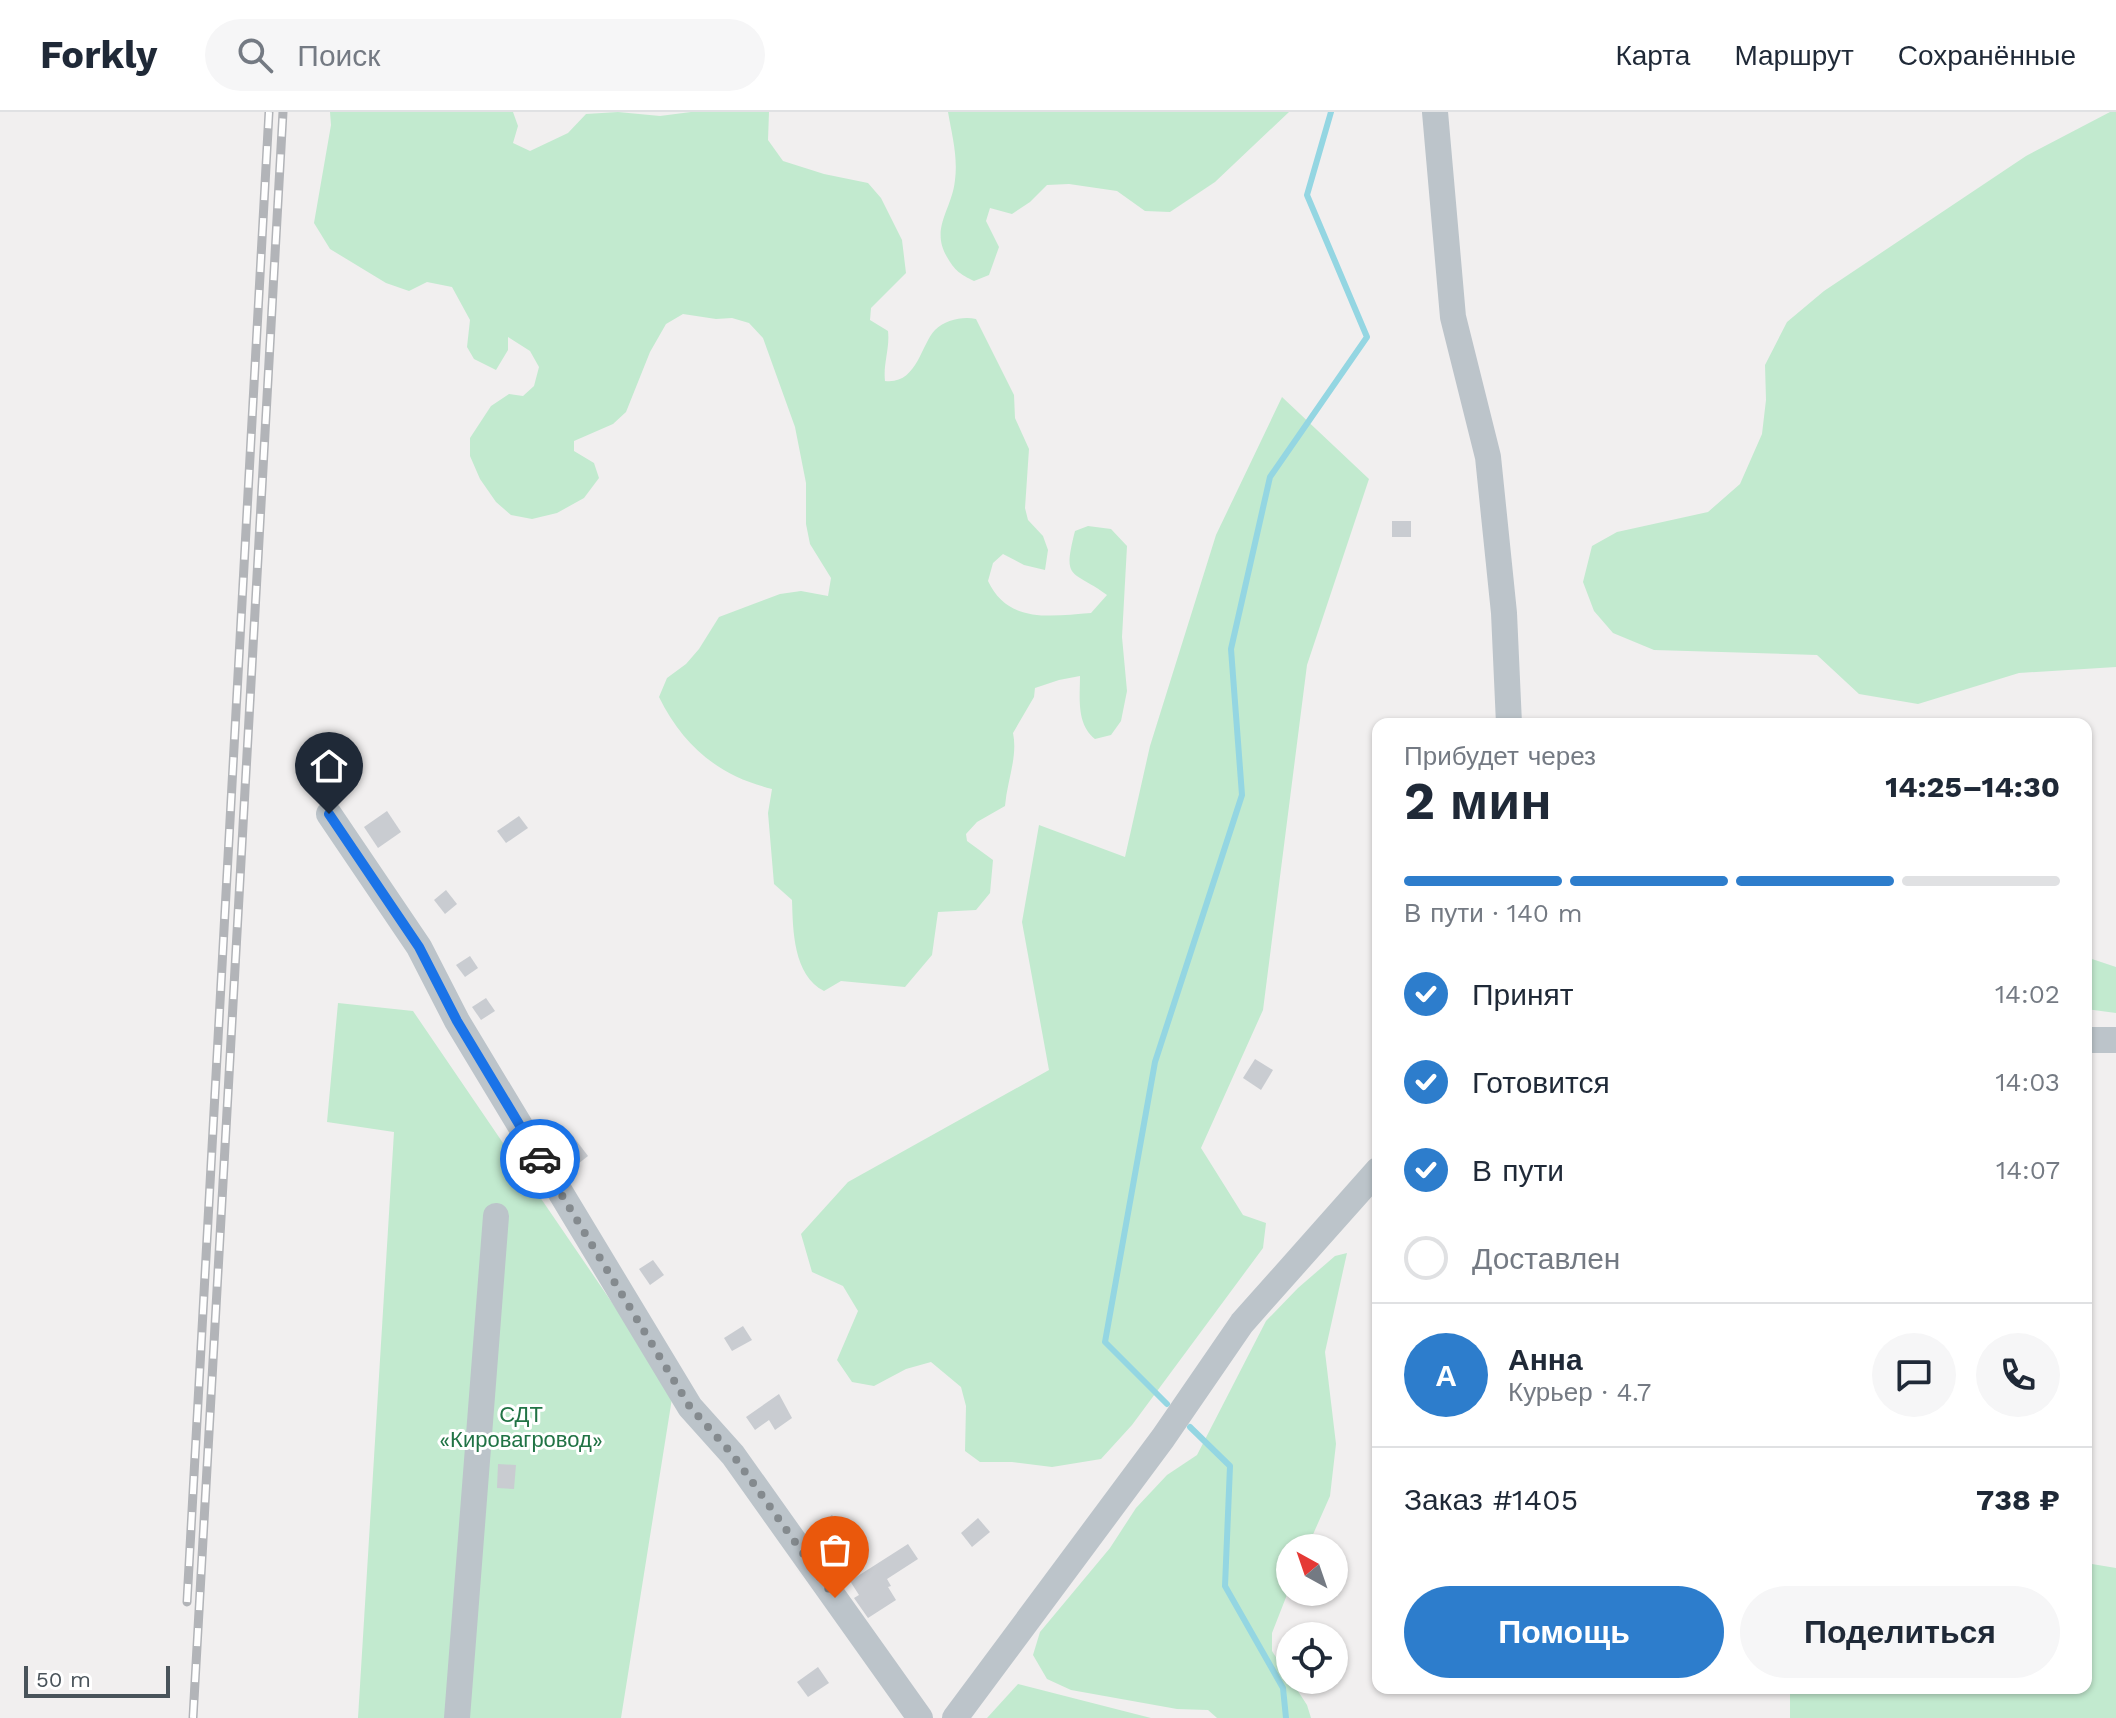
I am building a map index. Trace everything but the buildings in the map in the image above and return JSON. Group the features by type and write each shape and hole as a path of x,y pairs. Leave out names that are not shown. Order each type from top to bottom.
{"street":[{"path":"1435,112 1453,317 1488,457 1504,613 1509,718"},
{"path":"329,814 419,947 457,1021 690,1407 733,1455 920,1718"},
{"path":"2092,1040 2116,1040"},
{"path":"955,1718 1163,1438 1242,1323 1372,1177"},
{"path":"457,1718 496,1216"}],"green space":[{"path":"330,112 513,112 518,126 513,143 530,151 568,133 586,114 618,112 660,116 691,112 769,112 768,140 783,161 868,183 881,198 902,240 906,273 871,308 870,320 888,331 885,381 896,381 911,370 930,336 939,327 954,320 971,318 976,319 1014,395 1015,418 1029,449 1025,508 1028,520 1043,536 1048,550 1045,570 1024,565 1003,554 993,563 988,581 997,595 1007,605 1032,614 1091,613 1107,595 1078,577 1070,567 1075,531 1088,526 1111,529 1127,546 1122,637 1127,691 1121,721 1111,735 1095,739 1089,733 1080,710 1080,676 1035,688 1034,697 1013,733 1013,760 1005,806 977,822 966,834 967,841 993,860 990,893 976,910 938,912 932,955 905,987 841,981 824,991 814,984 806,974 797,951 792,900 774,884 768,813 772,789 735,776 705,756 679,730 659,697 667,678 699,649 719,617 780,594 801,591 828,596 831,578 810,544 806,524 806,483 795,427 763,338 749,323 732,318 683,314 666,324 650,352 626,412 613,424 574,441 574,451 594,463 599,478 584,498 557,513 532,519 511,515 496,502 480,479 470,456 470,438 491,406 509,394 523,396 534,386 539,367 530,351 508,337 508,350 496,370 474,359 467,347 470,320 452,287 427,282 409,291 386,283 330,249 314,223 331,125"},
{"path":"948,112 1289,112 1215,182 1170,212 1145,211 1117,191 1069,184 1047,185 1012,214 990,208 986,221 999,247 989,275 974,281 953,266 942,247 941,228 956,171"},
{"path":"2110,112 2116,112 2116,667 2019,673 1918,704 1859,694 1817,655 1654,650 1613,633 1594,611 1583,582 1592,546 1617,532 1708,512 1740,484 1762,434 1766,400 1765,365 1787,322 1824,291 2026,156"},
{"path":"1282,397 1369,479 1307,665 1263,1010 1201,1148 1243,1215 1266,1223 1263,1248 1132,1425 1101,1459 1052,1467 980,1462 965,1451 966,1406 961,1387 931,1362 906,1369 874,1386 852,1382 837,1360 858,1311 843,1286 812,1272 801,1234 848,1182 1049,1070 1022,922 1039,825 1125,857 1150,746 1216,535"},
{"path":"2092,959 2116,967 2116,1013 2092,1010"},
{"name":"СДТ «Кировагровод»","path":"338,1003 413,1011 673,1392 621,1718 358,1718 394,1132 327,1122"},
{"path":"1347,1253 1325,1352 1336,1444 1330,1496 1313,1534 1276,1534 1276,1606 1283,1606 1272,1633 1272,1651 1276,1657 1276,1694 1300,1694 1311,1718 1217,1718 1208,1710 1177,1709 1071,1690 1047,1679 1033,1655 1040,1632 1110,1548 1136,1508 1167,1475 1197,1455 1266,1321 1335,1256"},
{"path":"2092,1564 2116,1568 2116,1718 1790,1718 1790,1694 2092,1694"},
{"path":"1018,1684 1151,1718 987,1718"}],"waterway":[{"path":"1167,1404 1105,1342 1155,1062 1242,795 1231,649 1270,477 1367,337 1307,195 1331,112"},
{"path":"1190,1427 1230,1466 1225,1586 1283,1688 1286,1718"}],"railway":[{"path":"187,1602 269,112"},
{"path":"193,1718 283,112"}],"way so far":[{"path":"540,1159 690,1407 733,1455 835,1598"}],"route":[{"path":"329,814 419,947 457,1021 540,1159"}]}
